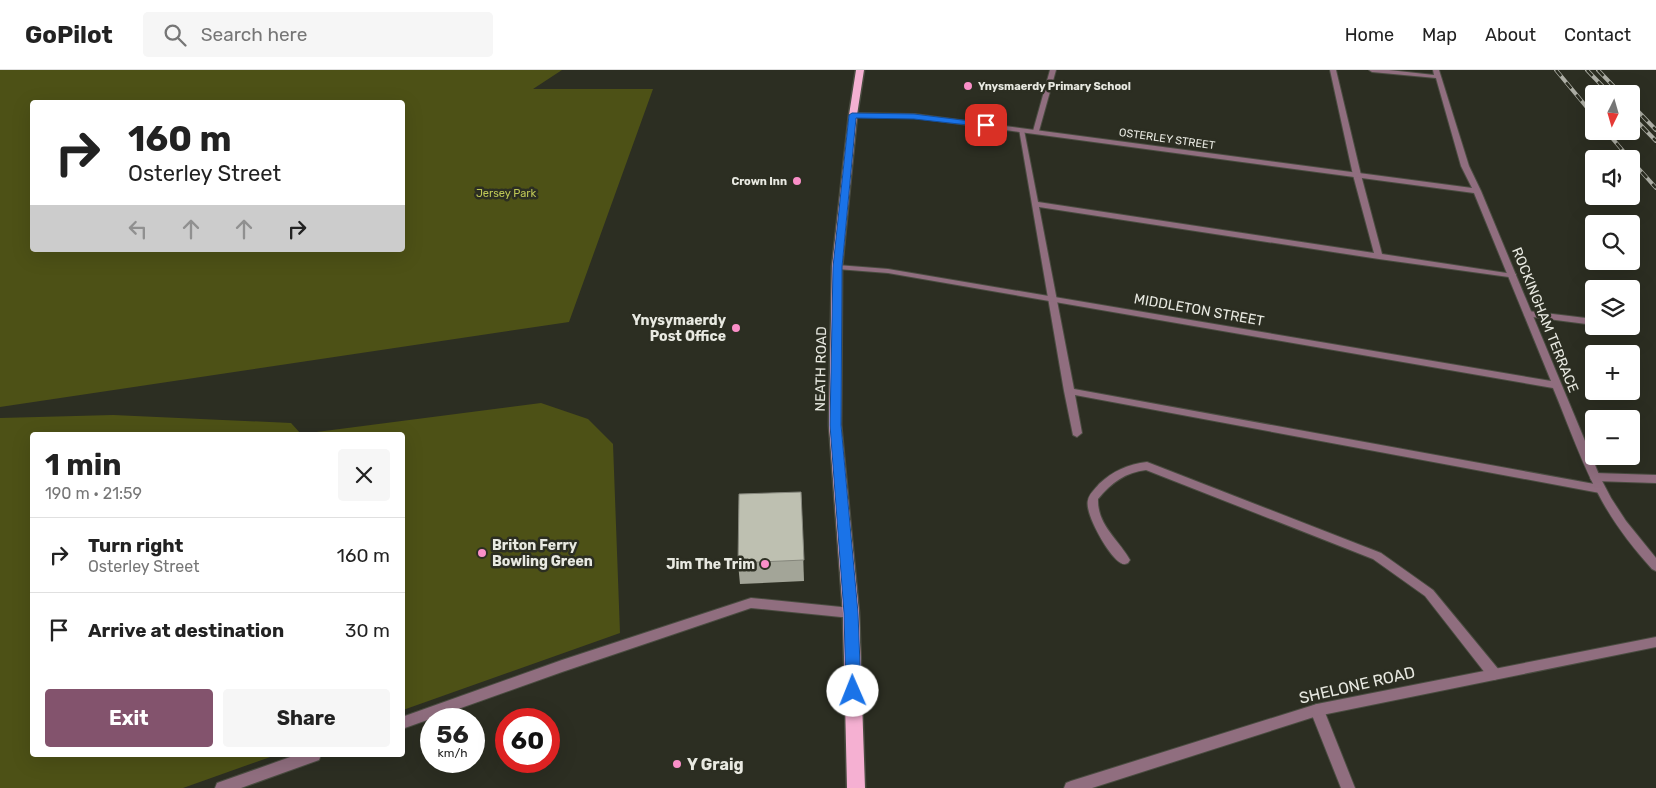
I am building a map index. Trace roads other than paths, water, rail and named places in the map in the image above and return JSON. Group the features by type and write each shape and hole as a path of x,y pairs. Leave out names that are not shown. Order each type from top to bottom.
{"main road":[{"name":"NEATH ROAD","path":"856,788 851,613 835,425 837,267 852,115 860,70"}],"street":[{"path":"1036,131 1053,70"},
{"path":"1333,70 1357,175 1379,257"},
{"path":"1372,70 1437,74"},
{"name":"ROCKINGHAM TERRACE","path":"1437,74 1465,166 1513,276 1600,489 1638,547 1656,566"},
{"name":"OSTERLEY STREET","path":"852,115 914,116 1477,191"},
{"path":"1021,130 1077,433"},
{"path":"1035,204 1513,276"},
{"name":"MIDDLETON STREET","path":"837,267 888,272 1052,298 1556,385"},
{"path":"1528,314 1585,321"},
{"path":"1069,391 1600,489"},
{"path":"1124,560 1101,530 1093,509 1093,498 1114,476 1131,467 1147,466 1377,556 1429,593 1494,674"},
{"path":"1595,477 1656,479"},
{"path":"405,722 562,666 751,603 851,613"},
{"name":"SHELONE ROAD","path":"1071,788 1317,710 1656,642"},
{"path":"1317,710 1348,788"},
{"path":"222,788 308,757"}],"railway":[{"path":"1556,70 1585,105"},
{"path":"1587,70 1601,85"},
{"path":"1598,70 1612,85"},
{"path":"1640,113 1656,130"},
{"path":"1640,124 1656,141"},
{"path":"1614,140 1622,150"},
{"path":"1640,170 1656,188"}],"place":[{"name":"Ynysmaerdy Primary School","path":"968,86"},
{"name":"Crown Inn","path":"797,181"},
{"name":"Ynysymaerdy Post Office","path":"736,328"},
{"name":"Briton Ferry Bowling Green","path":"482,553"},
{"name":"Jim The Trim","path":"765,564"},
{"name":"Y Graig","path":"677,764"}],"park label":[{"name":"Jersey Park","path":"506,193"}]}
